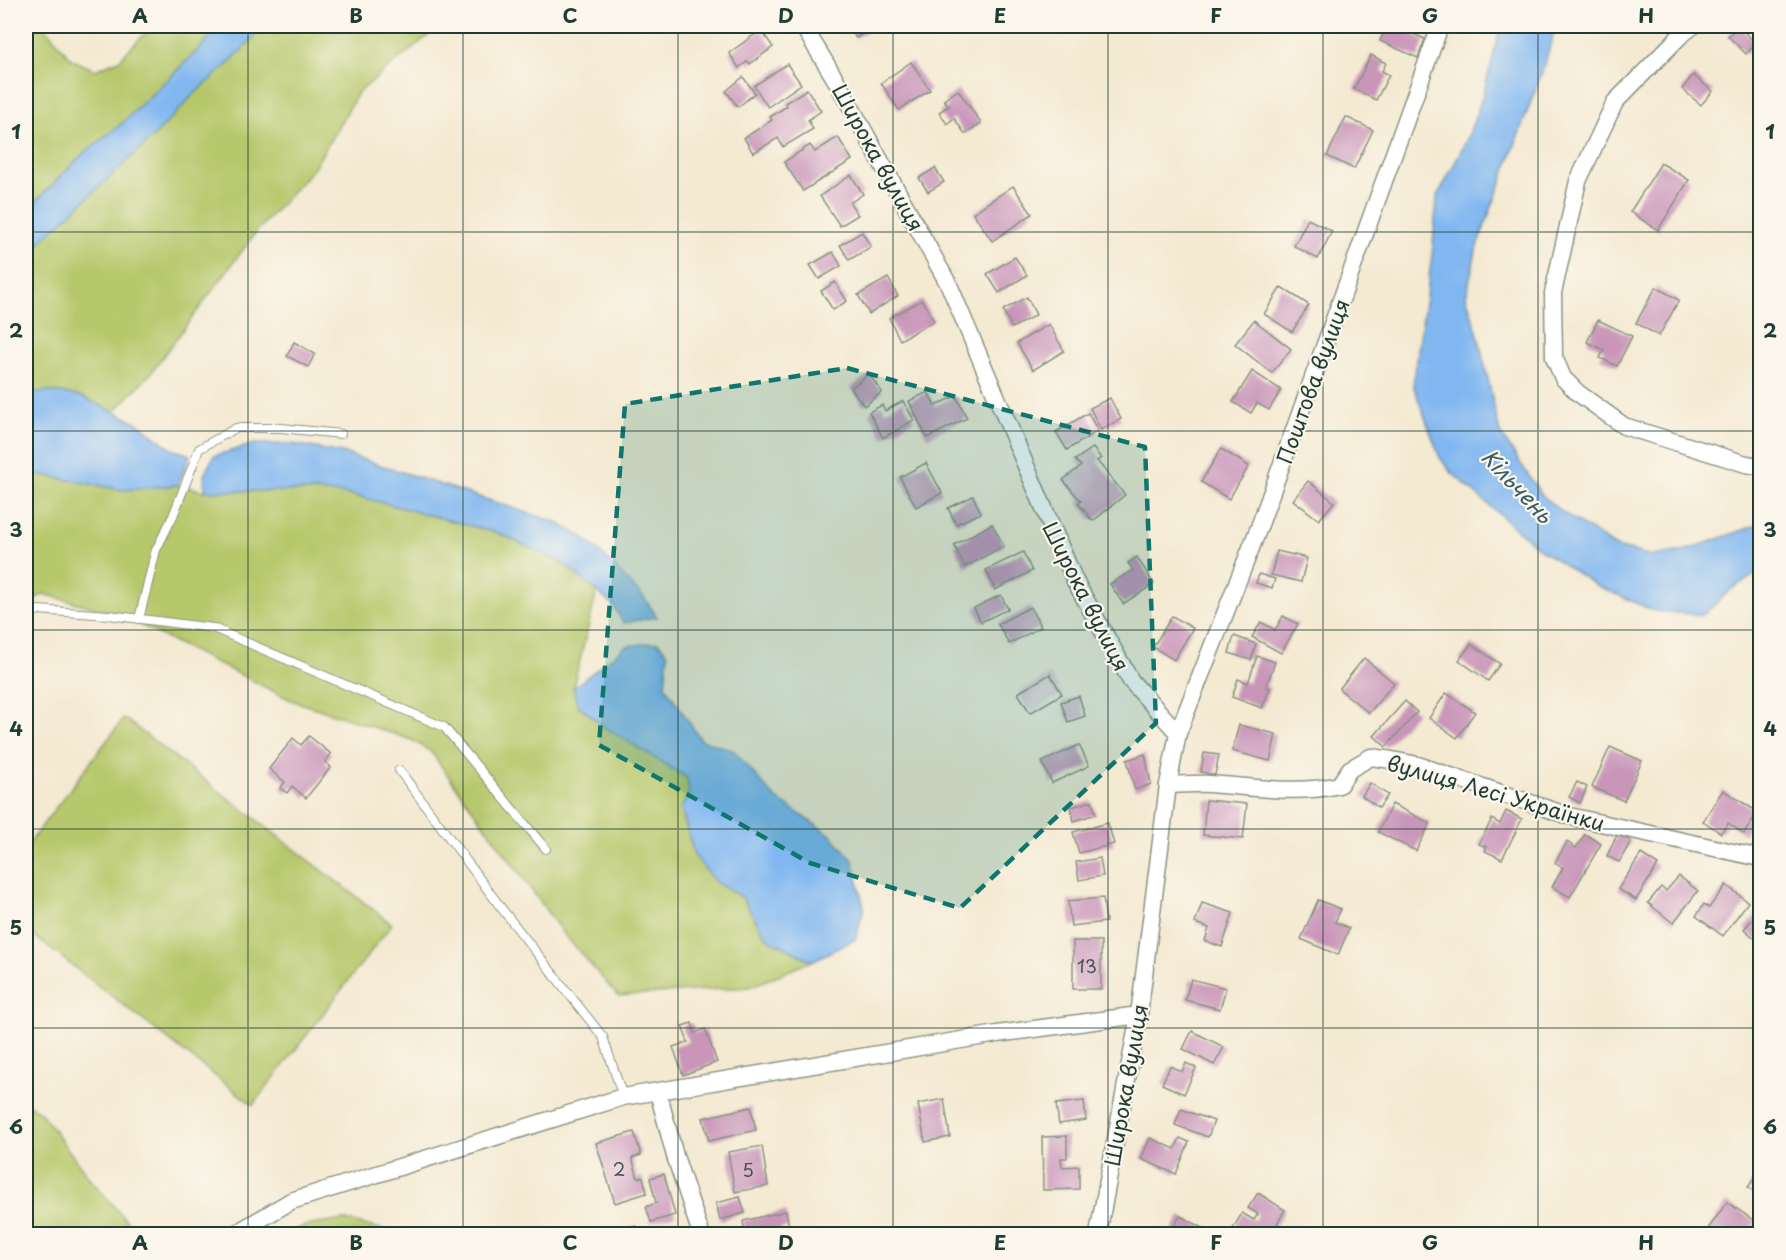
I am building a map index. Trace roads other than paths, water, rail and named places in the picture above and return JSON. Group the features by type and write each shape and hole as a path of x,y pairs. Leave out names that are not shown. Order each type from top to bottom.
{"street":[{"name":"Широка вулиця","path":"803,26 837,82 949,285 1075,581 1131,681 1178,733 1168,785 1139,1015 1098,1234"},
{"name":"Поштова вулиця","path":"1178,733 1258,530 1440,26"},
{"path":"1693,26 1680,35 1615,102 1578,181 1553,293 1554,357 1563,378 1578,393 1624,426 1746,464 1761,466"},
{"name":"вулиця Лесі Українки","path":"1168,785 1207,784 1320,790 1339,785 1350,768 1371,757 1418,765 1569,816 1761,858"},
{"path":"235,1234 291,1201 623,1097 997,1034 1139,1015"},
{"path":"658,1092 675,1156 701,1234"}],"lane":[{"path":"139,619 156,550 199,449 236,428 281,428 341,434"},
{"path":"26,617 38,610 213,628 444,727 546,849"},
{"path":"399,770 502,909 603,1037 623,1097"}],"water":[{"path":"220,26 264,26 159,131 41,241 26,268 26,214 84,153 120,125"},
{"name":"Кільчень","path":"1501,26 1556,26 1542,72 1477,247 1466,296 1478,335 1500,433 1541,494 1560,511 1616,547 1653,556 1684,551 1760,524 1760,572 1734,587 1703,615 1654,611 1595,585 1538,548 1451,472 1440,458 1413,385 1432,256 1437,198 1468,137 1483,95"},
{"path":"47,391 80,396 136,422 172,449 190,455 178,485 122,490 26,472 26,394"},
{"path":"255,444 293,444 343,453 556,522 583,537 605,557 645,599 657,617 623,623 615,608 562,563 498,533 353,495 317,491 205,491 204,475 214,456"},
{"path":"658,642 668,654 665,686 701,740 733,750 775,798 831,835 853,860 864,908 856,939 812,961 767,938 742,897 715,882 694,855 681,808 689,793 687,778 603,726 578,705 573,688 626,646"}]}
